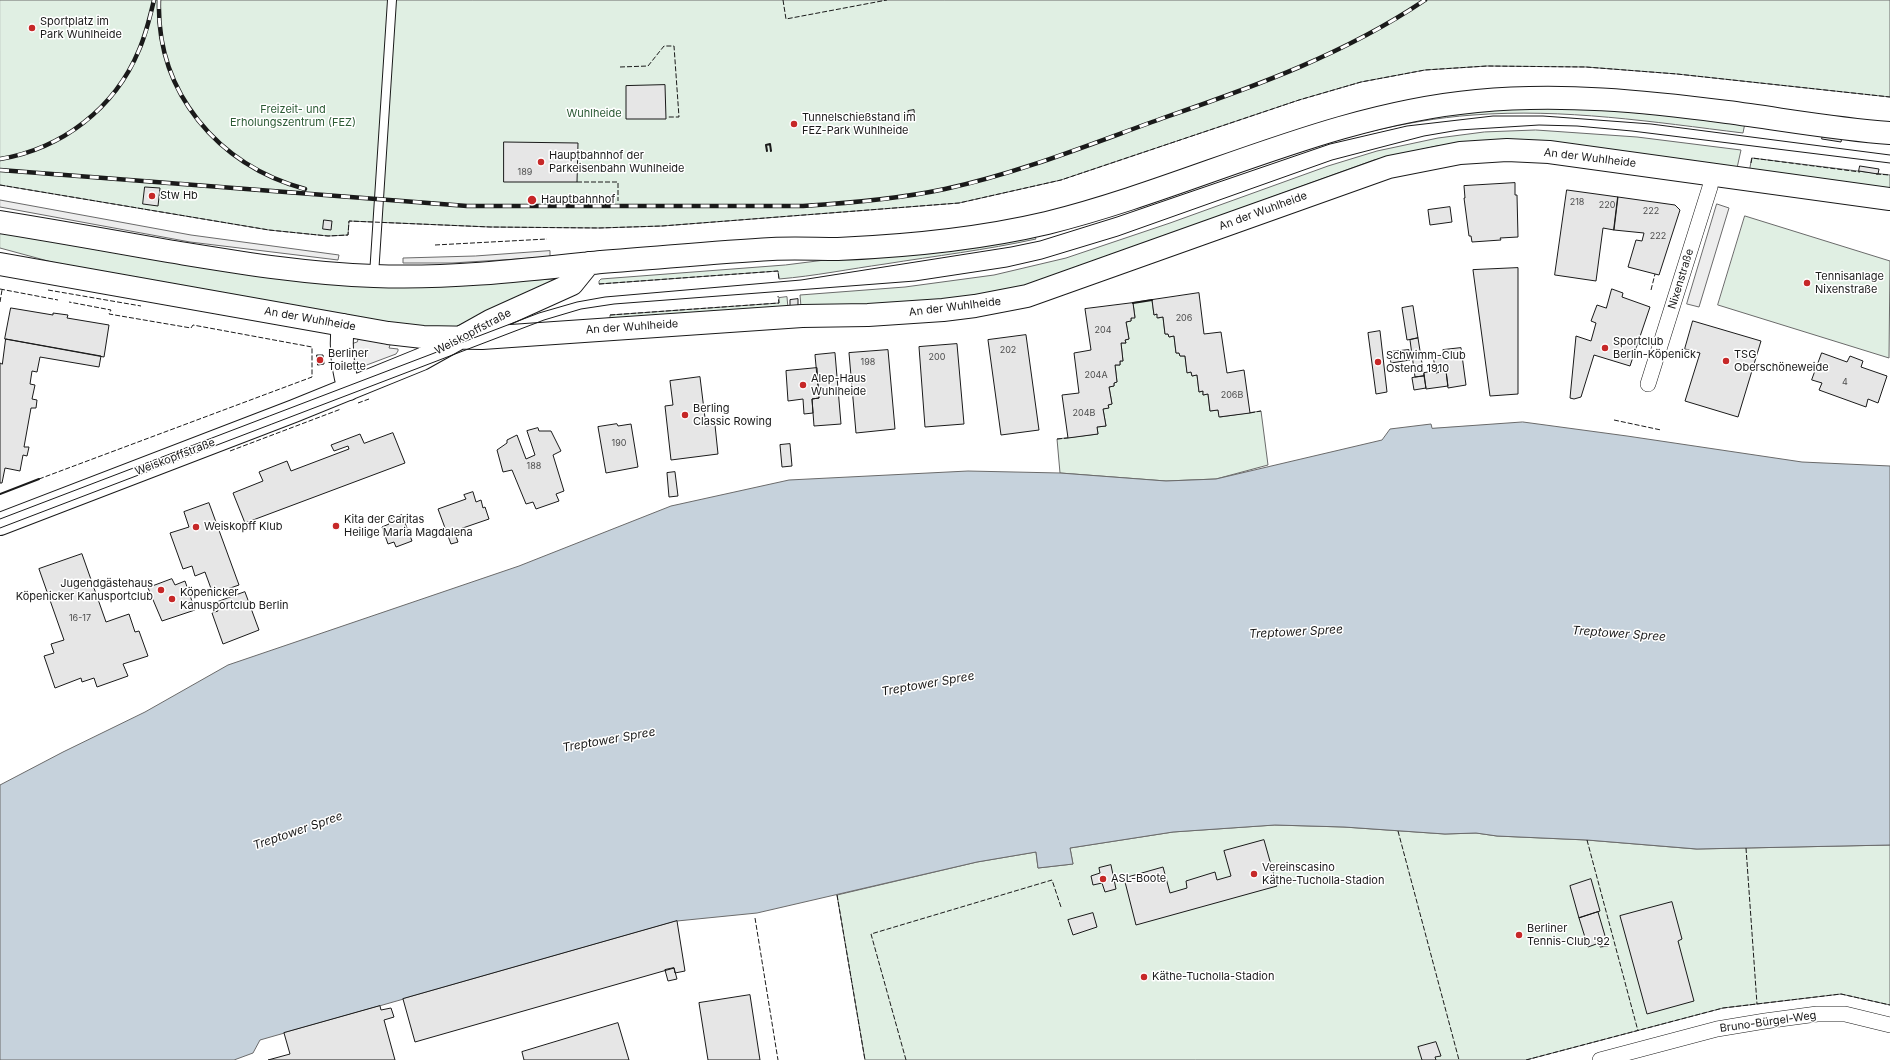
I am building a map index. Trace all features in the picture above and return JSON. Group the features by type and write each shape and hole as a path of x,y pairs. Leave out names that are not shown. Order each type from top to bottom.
{"main road":[{"path":"0,222 230,261 311,272 373,276 436,276 774,249 838,249 927,243 1008,231 1045,223 1112,204 1276,147 1344,126 1402,112 1475,101 1534,97 1577,97 1638,101 1890,133"},
{"name":"An der Wuhlheide","path":"0,264 388,333 459,338 482,338 802,316 909,312 975,306 1011,300 1026,296 1389,167 1460,153 1507,150 1549,152 1890,199"},
{"name":"Weiskopffstraße","path":"0,524 349,389 422,359 490,321 572,284 589,263"},
{"path":"343,325 341,345 343,367 349,389"}],"street":[{"name":"Nixenstraße","path":"1648,384 1710,187 1712,174"},
{"name":"Bruno-Bürgel-Weg","path":"1600,1060 1717,1029 1765,1020 1817,1014 1845,1014 1890,1025"}],"lane":[{"path":"373,276 392,0"}],"green space":[{"name":"Wuhlheide","path":"0,0 1890,0 1890,97 1677,74 1586,67 1487,66 1425,70 1361,82 1299,100 1061,180 959,203 662,226 599,228 490,227 349,221 348,235 328,236 269,230 0,185"},
{"path":"1555,105 1745,123 1743,133 1608,117 1541,113 1507,113 1420,121 1345,137 1420,117"},
{"path":"1536,130 1637,137 1741,150 1737,168 1484,141 1437,146 1374,160 1029,285 976,298 851,307 801,307 800,295 905,287 994,275 1066,258 1170,223 1328,166 1377,151 1438,138 1484,132"},
{"path":"1752,158 1890,175 1890,189 1750,170"},
{"name":"Tennisanlage Nixenstraße","path":"1745,216 1890,261 1889,358 1718,305"},
{"path":"0,230 439,285 552,279 553,282 453,328 408,326 59,264 0,248"},
{"path":"1034,234 1036,239 960,253 792,278 779,279 778,271 599,284 601,279 785,265"},
{"path":"787,297 788,308 601,321 601,319 610,318 610,315 779,303 779,298"},
{"path":"1152,300 1154,315 1157,314 1158,318 1163,317 1165,334 1168,334 1169,337 1174,336 1176,353 1179,353 1180,356 1185,356 1187,372 1191,372 1192,376 1197,375 1199,392 1203,391 1203,395 1208,394 1210,411 1218,410 1220,417 1261,411 1268,465 1216,479 1166,481 1060,473 1057,439 1098,434 1097,427 1106,426 1103,409 1108,408 1108,405 1112,404 1109,387 1114,386 1114,383 1117,382 1115,365 1120,365 1120,361 1123,361 1121,343 1126,343 1125,340 1129,339 1126,322 1131,321 1131,318 1135,317 1133,303"},
{"path":"1275,825 1344,827 1445,834 1476,833 1497,836 1587,840 1696,849 1890,845 1890,1005 1841,994 1723,1008 1526,1060 865,1060 837,895 977,862 1036,852 1038,868 1073,864 1070,848 1173,832"}],"shaded area":[{"path":"0,200 191,235 339,255 338,260 190,242 0,207"},
{"path":"1717,204 1729,208 1699,307 1687,304"},
{"path":"550,251 550,257 452,263 403,263 403,258 475,256"},
{"path":"359,337 391,342 389,348 398,349 398,351 396,354 353,369 351,344 357,342"}],"water":[{"name":"Treptower Spree","path":"1523,422 1802,462 1890,466 1890,845 1697,849 1587,840 1497,836 1476,833 1445,834 1344,827 1275,825 1173,832 1070,848 1073,864 1038,868 1036,852 977,862 757,913 677,921 260,1040 253,1053 234,1060 0,1060 0,785 145,712 228,665 519,566 671,506 789,480 968,471 1060,473 1166,481 1216,479 1382,440 1390,429 1431,424 1432,428"}],"building":[{"path":"665,85 666,119 626,119 626,86"},
{"path":"914,110 915,120 909,121 908,111"},
{"path":"1823,135 1842,137 1841,142 1822,139"},
{"name":"Hauptbahnhof der Parkeisenbahn Wuhlheide","path":"504,142 578,143 577,182 504,182"},
{"path":"1860,166 1879,169 1878,174 1859,171"},
{"path":"1515,183 1515,195 1517,195 1518,237 1472,242 1471,236 1469,236 1464,186"},
{"name":"Stw Hb","path":"145,187 160,188 158,206 143,204"},
{"path":"1567,190 1618,197 1614,230 1603,228 1596,281 1555,275"},
{"path":"1618,197 1675,205 1680,210 1659,275 1628,267 1636,240 1642,241 1644,233 1614,230"},
{"path":"1450,207 1452,222 1430,225 1428,210"},
{"path":"324,220 332,221 331,230 323,229"},
{"path":"1518,268 1518,394 1490,396 1473,270"},
{"name":"Sportclub Berlin-Köpenick","path":"1612,289 1623,293 1622,297 1650,307 1630,366 1594,355 1581,397 1574,399 1570,398 1576,336 1591,341 1596,323 1591,321 1597,305 1606,308"},
{"path":"1199,293 1204,334 1221,332 1227,373 1244,370 1250,413 1219,417 1218,410 1210,411 1208,394 1203,395 1203,391 1199,392 1197,375 1192,376 1191,372 1187,373 1185,356 1180,356 1179,353 1176,353 1174,336 1169,337 1168,334 1165,334 1163,317 1157,318 1157,314 1154,315 1152,300"},
{"path":"798,299 798,306 790,306 790,300"},
{"path":"1133,303 1135,318 1131,318 1131,321 1126,322 1129,339 1125,340 1126,343 1121,343 1123,361 1120,361 1120,365 1115,365 1117,382 1114,383 1114,386 1109,387 1112,404 1108,405 1109,408 1103,409 1106,426 1097,427 1098,434 1068,438 1062,395 1079,393 1074,353 1091,350 1085,309"},
{"path":"1413,306 1418,338 1407,340 1402,308"},
{"path":"11,308 53,315 53,313 68,315 67,318 109,325 104,357 5,339"},
{"name":"TSG Oberschöneweide","path":"1693,321 1761,341 1738,417 1685,401 1700,353 1685,349"},
{"name":"Schwimm-Club Ostend 1910","path":"1380,331 1387,392 1376,394 1368,333"},
{"path":"1026,335 1039,430 1001,435 988,340"},
{"path":"1418,338 1424,376 1415,377 1410,340"},
{"path":"6,339 101,356 99,367 40,357 37,372 32,371 30,384 35,385 32,399 37,400 36,408 31,408 24,447 29,447 27,456 23,455 20,471 5,468 2,483 0,483 0,363 2,364"},
{"path":"957,344 964,424 925,427 919,347"},
{"path":"1461,348 1466,385 1448,388 1446,371 1436,373 1433,356 1444,355 1443,350"},
{"path":"888,350 895,429 856,433 849,353"},
{"path":"1409,350 1410,360 1391,363 1389,352"},
{"path":"835,353 841,424 814,426 812,399 819,398 815,355"},
{"path":"1822,353 1847,362 1850,356 1863,361 1861,367 1887,376 1878,403 1868,399 1866,407 1819,390 1822,383 1812,380"},
{"name":"Berliner Toilette","path":"317,355 323,355 324,364 318,365"},
{"name":"Alep-Haus Wuhlheide","path":"817,368 819,398 812,399 813,413 804,414 803,399 788,401 786,371"},
{"path":"1446,371 1448,386 1426,389 1424,373"},
{"path":"1424,376 1426,388 1414,390 1412,378"},
{"name":"Berling Classic Rowing","path":"700,377 706,426 715,425 718,454 671,460 665,406 673,405 670,381"},
{"path":"617,424 618,426 631,424 638,467 606,473 598,427"},
{"path":"538,428 539,431 551,431 561,451 553,455 564,491 556,494 559,501 536,509 533,502 526,504 512,470 503,472 497,450 507,443 507,440 517,435 526,459 535,455 527,431"},
{"path":"393,433 405,463 245,523 233,493 263,481 259,472 287,461 291,471 349,449 348,446 334,451 331,445 360,434 364,443"},
{"path":"790,444 792,466 782,467 780,445"},
{"path":"675,472 678,496 669,497 667,473"},
{"path":"473,492 476,502 481,500 483,508 485,507 489,519 454,531 458,542 451,544 438,509 466,499 464,495"},
{"path":"209,503 239,585 213,594 205,572 195,576 192,566 183,569 170,533 189,527 184,512"},
{"path":"402,515 412,541 396,547 394,542 388,544 382,527 389,524 388,520"},
{"path":"82,554 106,622 129,614 135,632 139,631 148,656 123,664 128,676 97,687 94,678 82,682 81,678 55,688 44,656 54,653 51,644 64,640 39,569"},
{"name":"Köpenicker Kanusportclub Berlin","path":"172,579 175,585 185,581 195,610 162,621 148,588"},
{"path":"245,592 259,630 223,644 212,613 218,611 215,603"},
{"path":"1264,840 1277,886 1136,925 1124,878 1163,867 1170,893 1187,888 1186,881 1215,872 1217,880 1231,876 1224,851"},
{"name":"ASL-Boote","path":"1111,865 1116,889 1105,892 1102,883 1093,885 1091,876 1100,873 1099,868"},
{"path":"1591,879 1600,911 1579,918 1570,886"},
{"path":"1672,902 1682,939 1678,941 1694,1001 1647,1014 1620,916"},
{"path":"1598,912 1608,946 1600,947 1599,943 1588,947 1579,918"},
{"path":"1093,913 1097,927 1073,935 1068,920"},
{"path":"677,921 685,971 675,973 674,968 415,1042 403,999"},
{"path":"674,968 677,979 668,981 665,970"},
{"path":"750,995 760,1060 708,1060 699,1003"},
{"path":"380,1006 381,1010 391,1008 394,1017 384,1020 395,1060 268,1060 290,1054 284,1033"},
{"path":"618,1023 629,1060 524,1060 522,1052"},
{"path":"1436,1042 1441,1056 1435,1057 1436,1060 1422,1060 1418,1047"}],"tram line":[{"path":"0,519 539,313 577,302 605,297 801,280 1011,247 1040,241 1117,217 1330,144 1407,126 1493,116 1543,116 1651,124 1890,155"},
{"path":"0,528 544,320 581,309 614,304 915,281 1007,267 1042,259 1118,236 1332,160 1424,136 1459,130 1539,125 1577,126 1632,131 1890,163"}],"railway":[{"path":"0,159 23,154 44,146 65,135 84,122 101,107 116,90 129,71 144,38 154,0"},
{"path":"159,0 161,34 168,65 181,94 198,120 220,143 245,162 274,178 305,189"},
{"path":"0,170 467,206 803,206 874,200 945,189 1001,175 1056,157 1233,93 1266,81 1332,53 1395,19 1425,0"}],"fence":[{"path":"783,0 786,19 887,0"},
{"path":"620,67 648,66 664,46 674,46 679,117 667,117"},
{"path":"0,185 269,230 328,236 348,235 349,221 490,227 599,228 662,226 959,203 1061,180 1299,100 1361,82 1425,70 1487,66 1586,67 1677,74 1890,97"},
{"path":"1751,163 1752,158 1860,172"},
{"path":"1876,174 1890,175"},
{"path":"577,182 618,182 618,201"},
{"path":"435,245 547,239"},
{"path":"599,284 778,271 779,279"},
{"path":"1651,290 1655,274"},
{"path":"0,289 58,300"},
{"path":"0,302 2,290"},
{"path":"48,290 141,306"},
{"path":"610,315 779,303 778,296"},
{"path":"39,479 312,377 312,347 193,325 191,328 109,314 111,310 69,302"},
{"path":"358,403 369,399"},
{"path":"230,451 341,409"},
{"path":"1250,413 1261,411"},
{"path":"1614,420 1661,430"},
{"path":"1057,439 1068,438"},
{"path":"1398,831 1459,1060"},
{"path":"1587,840 1638,1031"},
{"path":"1746,848 1757,1004"},
{"path":"906,1060 871,934 1052,880 1061,907"},
{"path":"837,895 865,1060"},
{"path":"755,918 778,1060"},
{"path":"1526,1060 1723,1008 1841,994 1890,1005"}],"wall":[{"path":"767,151 766,145 770,144 771,151"},
{"path":"1133,303 1152,300"},
{"path":"0,494 39,479"}],"place":[{"name":"Sportplatz im Park Wuhlheide","path":"32,28"},
{"name":"Tunnelschießstand im FEZ-Park Wuhlheide","path":"794,124"},
{"name":"Hauptbahnhof der Parkeisenbahn Wuhlheide","path":"541,162"},
{"name":"Stw Hb","path":"152,196"},
{"name":"Hauptbahnhof","path":"532,200"},
{"name":"Tennisanlage Nixenstraße","path":"1807,283"},
{"name":"Sportclub Berlin-Köpenick","path":"1605,348"},
{"name":"Berliner Toilette","path":"320,360"},
{"name":"TSG Oberschöneweide","path":"1726,361"},
{"name":"Schwimm-Club Ostend 1910","path":"1378,362"},
{"name":"Alep-Haus Wuhlheide","path":"803,385"},
{"name":"Berling Classic Rowing","path":"685,415"},
{"name":"Kita der Caritas Heilige Maria Magdalena","path":"336,526"},
{"name":"Weiskopff Klub","path":"196,527"},
{"name":"Jugendgästehaus Köpenicker Kanusportclub","path":"161,590"},
{"name":"Köpenicker Kanusportclub Berlin","path":"172,599"},
{"name":"Vereinscasino Käthe-Tucholla-Stadion","path":"1254,874"},
{"name":"ASL-Boote","path":"1103,879"},
{"name":"Berliner Tennis-Club '92","path":"1519,935"},
{"name":"Käthe-Tucholla-Stadion","path":"1144,977"}],"park label":[{"name":"Freizeit- und Erholungszentrum (FEZ)","path":"293,116"}]}
